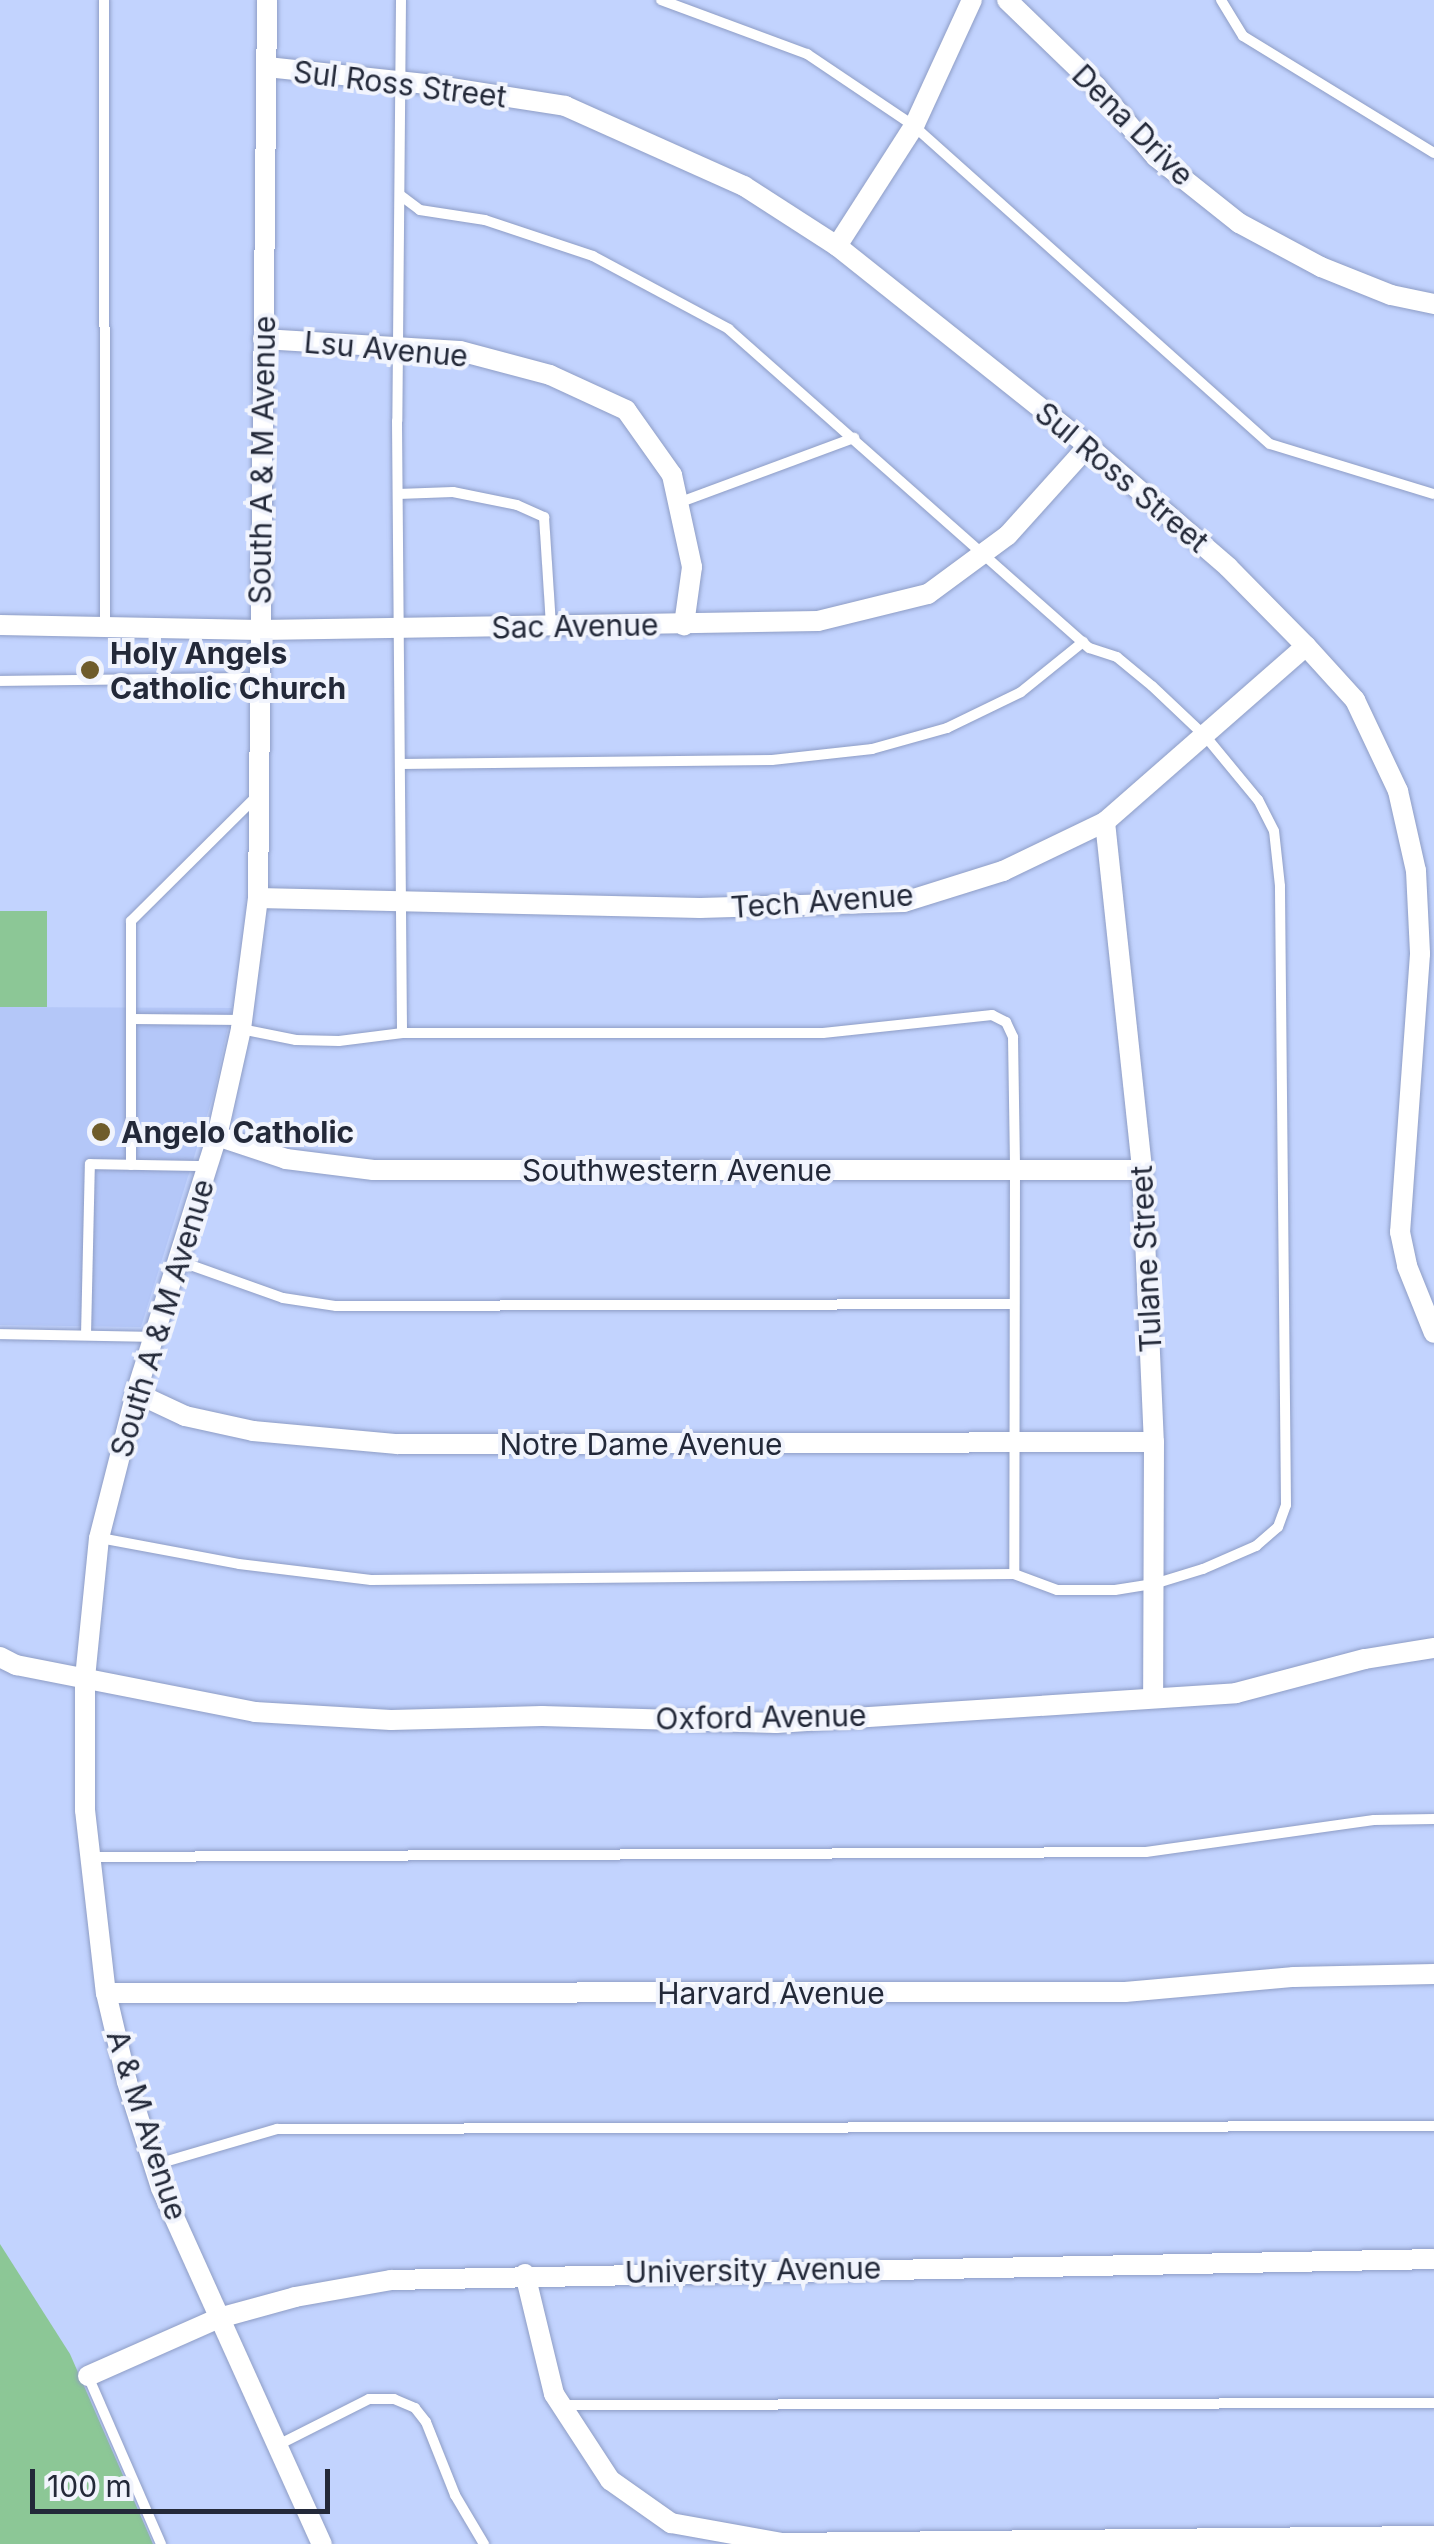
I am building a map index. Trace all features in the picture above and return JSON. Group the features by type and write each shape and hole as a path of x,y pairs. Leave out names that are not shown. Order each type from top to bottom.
{"street":[{"name":"South A & M Avenue","path":"85,1678 99,1538 136,1392 217,1136 242,1024 258,898 267,0"},
{"path":"837,246 914,126 972,0"},
{"name":"Dena Drive","path":"1007,0 1096,86 1156,157 1238,223 1321,267 1392,295 1434,304"},
{"name":"Sul Ross Street","path":"267,68 400,81 565,106 744,186 837,246 1088,446 1228,567 1306,646 1354,700 1398,791 1416,871 1420,954 1400,1232 1407,1266 1434,1332"},
{"name":"Lsu Avenue","path":"263,339 460,351 550,375 626,410 672,475 692,567 684,625"},
{"name":"Sac Avenue","path":"0,625 260,630 818,621 928,594 1008,535 1088,446"},
{"name":"Tech Avenue","path":"258,898 700,908 904,902 1002,871 1105,822 1306,646"},
{"name":"Tulane Street","path":"1105,822 1142,1170 1154,1442 1153,1698"},
{"name":"Southwestern Avenue","path":"217,1136 286,1159 373,1170 1142,1170"},
{"name":"Notre Dame Avenue","path":"136,1392 185,1416 253,1431 398,1444 1154,1442"},
{"name":"Oxford Avenue","path":"0,1657 16,1665 255,1712 391,1720 542,1716 776,1722 1236,1693 1365,1658 1434,1648"},
{"name":"A & M Avenue","path":"85,1678 85,1810 106,1993 126,2082 154,2165 322,2544"},
{"name":"Harvard Avenue","path":"106,1993 1125,1992 1294,1977 1434,1974"},
{"name":"University Avenue","path":"88,2376 219,2318 295,2297 391,2280 526,2274 1434,2259"},
{"path":"526,2274 554,2394 610,2480 671,2523 782,2543 1434,2536"}],"lane":[{"path":"104,0 106,627"},
{"path":"402,0 398,494 402,1033"},
{"path":"661,0 808,54 914,126 1270,444 1434,494"},
{"path":"1221,0 1243,36 1434,153"},
{"path":"99,1538 239,1564 371,1580 1014,1574 1057,1590 1154,1584 1256,1546 1278,1527 1286,1505 1276,849 1274,831 1258,800 1206,737 1117,657 1083,642 729,329 684,300 545,237 485,220 420,210 400,195"},
{"path":"678,503 854,438"},
{"path":"398,494 453,492 517,505 544,518 551,626"},
{"path":"400,764 772,760 872,749 946,728 1021,692 1083,642"},
{"path":"0,680 260,678"},
{"path":"131,1165 131,922 258,794"},
{"path":"132,1019 242,1024 296,1040 338,1042 402,1033 822,1033 992,1015 1006,1022 1013,1038 1015,1170 1014,1574"},
{"path":"86,1335 90,1164 208,1166"},
{"path":"179,1261 283,1298 336,1306 1014,1304"},
{"path":"0,1334 153,1336"},
{"path":"91,1857 1146,1852 1374,1820 1434,1818"},
{"path":"154,2165 277,2129 1434,2126"},
{"path":"88,2376 161,2544"},
{"path":"278,2445 369,2399 394,2399 414,2408 426,2422 456,2495 484,2544"},
{"path":"562,2405 1434,2403"}],"shaded area":[{"name":"Angelo Catholic","path":"0,1007 232,1008 214,1093 141,1327 0,1325"}],"green space":[{"path":"0,911 47,911 47,1007 0,1007"},
{"path":"0,2244 70,2354 153,2544 0,2544"}],"place":[{"name":"Holy Angels Catholic Church","path":"90,670"},
{"name":"Angelo Catholic","path":"101,1132"}]}
